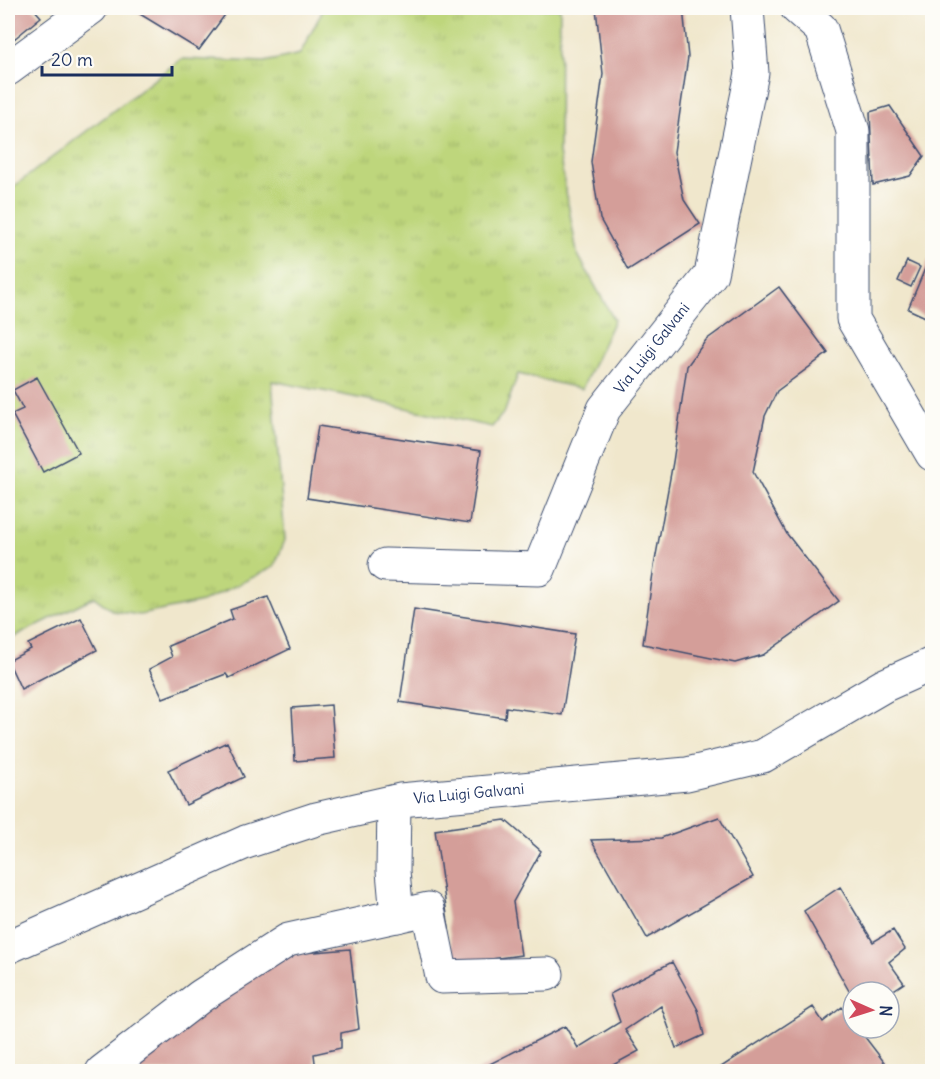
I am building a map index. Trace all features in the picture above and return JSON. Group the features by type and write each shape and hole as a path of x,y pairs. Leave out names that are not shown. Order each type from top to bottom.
{"street":[{"path":"8,69 91,8"},
{"name":"Via Luigi Galvani","path":"386,565 539,569 604,409 711,274 752,73 747,8"},
{"path":"797,8 821,29 853,131 853,319 933,454"},
{"name":"Via Luigi Galvani","path":"8,947 246,842 316,819 394,802 687,774 763,756 885,685 933,664"},
{"path":"394,802 393,871 397,916"},
{"path":"102,1071 201,996 288,940 428,909 442,977 547,974"}],"green space":[{"path":"324,8 560,8 559,153 577,253 614,320 582,389 518,374 505,411 492,427 272,381 285,540 274,567 202,602 140,615 113,611 94,597 8,640 8,191 181,59 265,62 300,54"}],"building":[{"path":"8,8 33,8 41,17 8,44"},
{"path":"130,8 223,8 227,12 199,50"},
{"path":"596,8 683,8 688,57 674,152 684,200 700,224 628,270 600,219 591,162 603,74"},
{"path":"890,106 924,156 910,176 873,185 870,112"},
{"path":"932,252 932,320 908,309"},
{"path":"907,261 920,267 911,287 898,281"},
{"path":"779,287 828,353 777,391 765,416 753,472 787,534 839,601 763,655 735,663 643,644 687,366 706,340"},
{"path":"37,377 79,453 43,472 12,414 23,409 13,390"},
{"path":"318,426 481,451 470,523 307,498"},
{"path":"268,597 290,649 229,678 226,674 163,698 149,669 172,657 168,646 233,619 230,610"},
{"path":"414,609 575,634 562,715 506,707 505,718 400,702"},
{"path":"81,618 97,650 21,689 8,661 31,649 28,644"},
{"path":"331,705 335,758 295,761 292,708"},
{"path":"227,742 244,777 186,805 168,770"},
{"path":"719,817 753,877 647,938 591,840 661,838"},
{"path":"505,820 541,851 513,902 521,955 454,964 435,830"},
{"path":"840,887 873,942 893,930 905,949 889,962 904,983 901,985 901,980 843,980 804,911"},
{"path":"350,949 359,1029 341,1033 341,1048 314,1054 316,1071 126,1071 280,955"},
{"path":"672,962 698,1010 704,1035 676,1048 661,1006 625,1030 639,1051 602,1071 476,1071 565,1026 578,1048 620,1022 610,994"},
{"path":"813,1007 823,1022 841,1008 841,1040 867,1040 891,1071 715,1071"}]}
